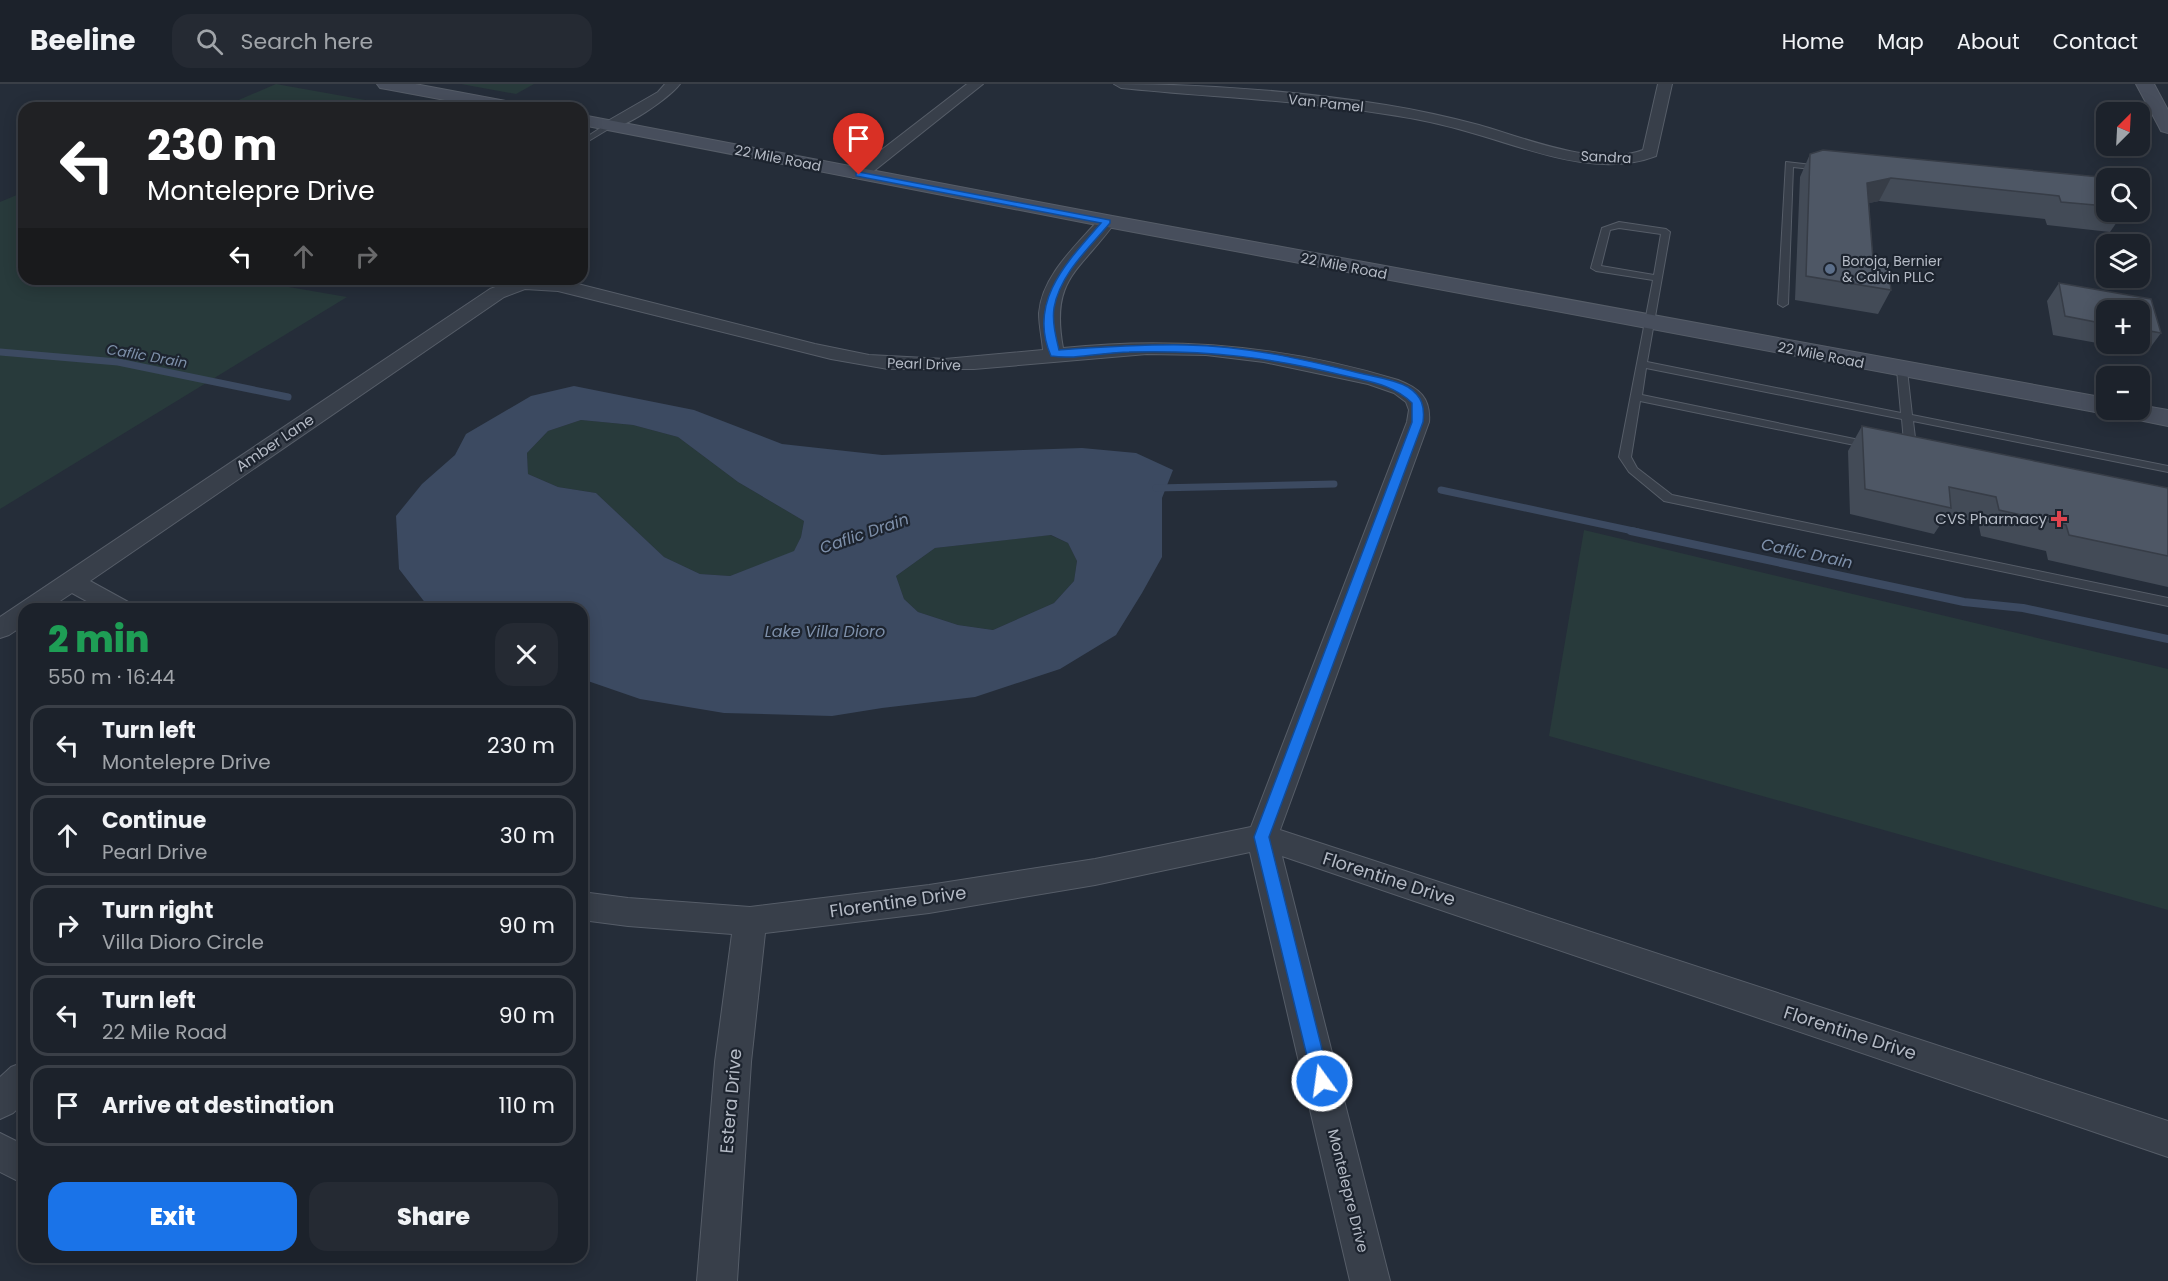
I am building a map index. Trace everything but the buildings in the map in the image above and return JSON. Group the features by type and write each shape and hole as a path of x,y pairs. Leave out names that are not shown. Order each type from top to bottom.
{"street":[{"path":"386,84 484,102"},
{"path":"611,125 663,95 673,84"},
{"path":"859,175 976,84"},
{"name":"Van Pamel","path":"1121,84 1357,105 1453,123 1528,144"},
{"name":"Sandra","path":"1528,144 1603,159 1636,159 1646,155 1653,147 1665,84"},
{"path":"2145,84 2168,126"},
{"name":"22 Mile Road","path":"588,121 1107,222 2096,404"},
{"path":"1054,354 1049,310 1053,295 1067,269 1107,222"},
{"name":"Amber Lane","path":"39,603 497,293 518,285"},
{"name":"Pearl Drive","path":"558,285 796,344 885,363 961,366 1054,354 1120,349 1189,348 1244,352 1332,369 1405,390 1417,402 1418,422 1262,837"},
{"path":"2150,415 2168,418"},
{"path":"71,581 110,603"},
{"path":"0,629 18,617"},
{"name":"Florentine Drive","path":"588,907 750,921 929,899 1095,873 1262,837 2168,1139"},
{"name":"Montelepre Drive","path":"1262,837 1370,1281"},
{"name":"Estera Drive","path":"717,1281 733,1062 750,921"},
{"path":"0,1101 18,1084"},
{"path":"0,1152 18,1162"}],"lane":[{"path":"588,139 611,125"},
{"path":"1783,304 1789,164 1836,169"},
{"path":"1657,278 1596,268 1606,228 1619,225 1666,232 1625,457 1633,470 1668,498 2168,602"},
{"path":"1641,364 2168,469"},
{"path":"1902,370 1912,454"},
{"path":"1636,398 1877,447"}],"shaded area":[{"path":"276,84 376,102 234,102"},
{"path":"461,84 534,84 516,94"},
{"path":"18,194 18,285 278,285 347,297 0,509 0,202"},
{"path":"581,420 633,425 678,437 738,482 804,521 801,537 794,552 730,576 700,574 664,557 596,493 558,487 528,474 527,453 548,431"},
{"path":"1584,530 2168,669 2168,910 1549,736"},
{"path":"1050,535 1068,543 1077,561 1074,581 1054,603 993,630 958,625 918,612 904,599 896,576 935,548"}],"water":[{"name":"Lake Villa Dioro","path":"574,386 694,410 782,444 882,455 1082,448 1136,453 1173,470 1162,498 1162,557 1142,593 1116,635 1060,669 975,697 832,716 724,713 640,699 588,681 588,603 425,603 399,569 396,516 422,484 455,455 466,434 531,396","holes":["581,420 633,425 678,437 738,482 804,521 801,537 794,551 730,576 700,574 664,557 596,493 558,487 528,474 527,453 548,431","1051,535 1068,543 1077,561 1074,581 1054,603 993,630 958,625 918,612 904,599 896,576 935,548"]}],"waterway":[{"name":"Caflic Drain","path":"0,352 118,362 288,397"},
{"name":"Caflic Drain","path":"1156,488 1334,484"},
{"name":"Caflic Drain","path":"1441,490 1638,532"},
{"name":"Caflic Drain","path":"1631,531 1964,602 2023,608 2168,639"}],"place":[{"name":"Boroja, Bernier & Calvin PLLC","path":"1830,269"},
{"name":"CVS Pharmacy","path":"2059,519"}],"route":[{"path":"859,175 1107,222 1061,278 1053,295 1049,310 1054,354 1120,349 1189,348 1244,352 1332,369 1393,384 1405,390 1417,402 1418,422 1262,837 1322,1081"}]}
